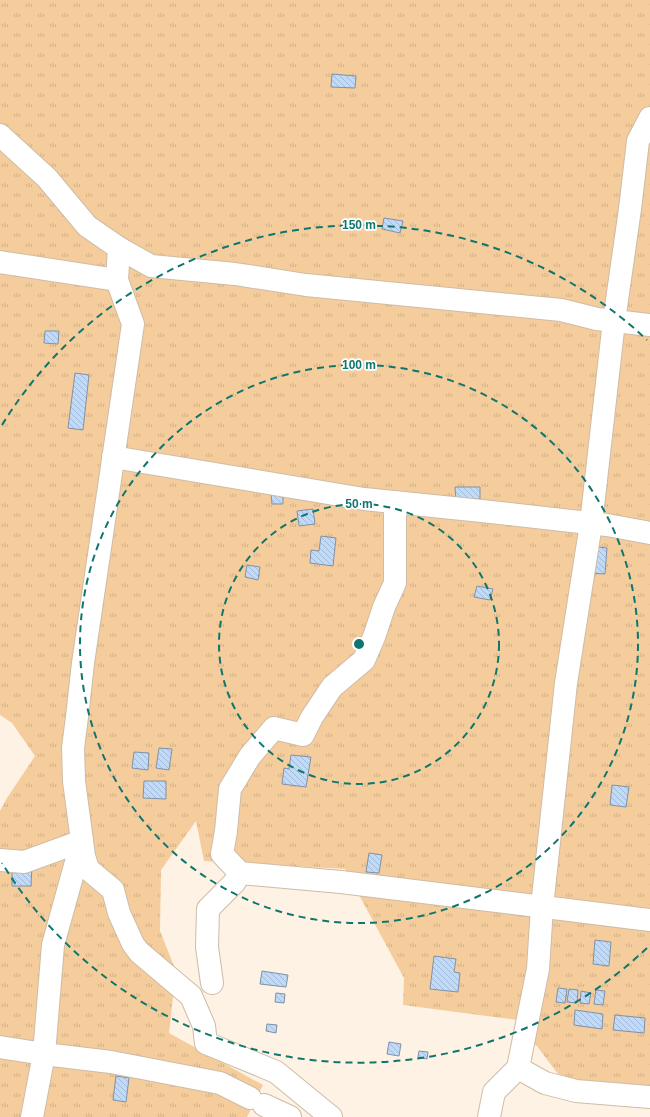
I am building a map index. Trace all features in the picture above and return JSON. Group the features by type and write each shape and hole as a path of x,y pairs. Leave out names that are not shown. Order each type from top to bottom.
{"street":[{"path":"489,1117 494,1092 518,1068 538,969 542,907 566,683 591,524 614,321 638,141 650,118"},
{"path":"0,135 47,178 87,226 119,248 151,266 234,274 306,285 562,310 597,319 650,325"},
{"path":"119,248 116,280 133,324 83,662 72,748 74,781 84,856 88,869 113,890 119,912 133,944 139,952 191,996 204,1026 206,1043 276,1072 331,1117"},
{"path":"0,262 116,280"},
{"path":"113,457 364,499 607,525 650,533"},
{"path":"396,502 395,583 384,607 374,637 364,660 332,687 312,717 303,736 274,728 250,756 230,789 222,854 240,873 341,882 650,920"},
{"path":"0,860 24,862 82,841"},
{"path":"32,1117 44,1054 53,945 82,841"},
{"path":"212,983 207,947 208,909 234,883 240,873"},
{"path":"0,1047 111,1062 220,1083 290,1117"},
{"path":"518,1068 545,1083 576,1091 650,1098"}],"green space":[{"path":"0,0 650,0 650,1091 604,1089 558,1074 517,1020 403,1005 404,978 345,869 204,861 196,821 161,870 160,931 176,971 169,1033 263,1085 247,1117 0,1117 0,811 35,756 12,723 0,715"}],"building":[{"path":"332,74 356,76 355,88 331,87"},
{"path":"384,218 403,221 400,233 382,229"},
{"path":"45,331 59,331 58,344 44,343"},
{"path":"75,373 89,375 83,430 68,428"},
{"path":"455,487 480,487 480,499 456,500"},
{"path":"283,493 283,504 272,504 271,494"},
{"path":"313,509 315,524 299,526 297,511"},
{"path":"321,536 336,538 333,566 310,563 311,550 319,551"},
{"path":"590,546 607,548 605,574 588,573"},
{"path":"247,565 260,567 258,580 245,577"},
{"path":"477,586 493,589 490,600 474,597"},
{"path":"159,748 172,749 169,770 156,768"},
{"path":"134,752 149,753 148,770 132,768"},
{"path":"291,755 311,757 306,787 282,784 284,768 289,769"},
{"path":"144,781 166,781 166,799 143,798"},
{"path":"612,785 629,787 626,807 610,805"},
{"path":"369,853 382,855 379,873 366,872"},
{"path":"12,865 32,865 31,886 12,886"},
{"path":"595,940 611,942 609,966 593,964"},
{"path":"434,956 456,959 454,972 460,973 458,992 430,989"},
{"path":"262,971 288,975 286,987 260,984"},
{"path":"558,988 567,989 565,1003 556,1002"},
{"path":"569,989 578,990 577,1003 567,1002"},
{"path":"596,990 605,991 603,1005 594,1004"},
{"path":"581,991 591,993 589,1004 580,1003"},
{"path":"276,993 285,994 284,1003 275,1002"},
{"path":"575,1010 603,1014 602,1029 574,1025"},
{"path":"615,1015 645,1018 644,1033 613,1030"},
{"path":"267,1024 277,1025 276,1033 266,1031"},
{"path":"389,1042 401,1044 399,1056 387,1054"},
{"path":"419,1051 428,1052 427,1059 418,1057"},
{"path":"116,1076 129,1078 126,1102 113,1100"}]}
